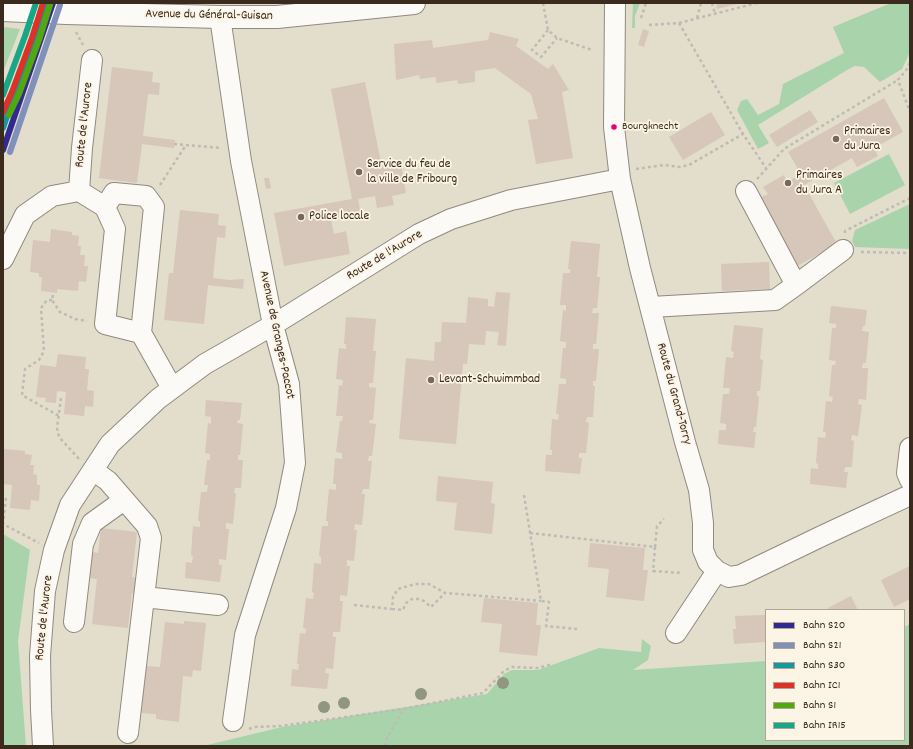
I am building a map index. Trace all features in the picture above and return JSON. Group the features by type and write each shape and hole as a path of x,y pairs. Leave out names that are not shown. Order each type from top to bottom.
{"main road":[{"name":"Avenue du Général-Guisan","path":"12,10 62,13 277,17 414,3"}],"street":[{"name":"Route du Grand-Torry","path":"615,3 614,126 628,174 640,268 685,442 699,490 703,523 704,550 708,562 717,571"},
{"name":"Avenue de Granges-Paccot","path":"220,17 241,161 274,324 289,384 295,463 286,508 245,635 233,721"},
{"name":"Route de l'Aurore","path":"79,191 82,148 92,60"},
{"name":"Route de l'Aurore","path":"43,746 40,656 45,591 54,550 70,506 88,466 110,444 158,399 205,364 274,324 419,234 451,219 511,200 628,174"},
{"path":"3,259 26,215 52,196 79,191 105,207 115,229 105,324 141,333"},
{"path":"746,192 796,286"},
{"path":"105,207 114,193 146,196 154,207 141,333 172,388"},
{"path":"651,307 775,300 843,250"},
{"path":"910,448 907,473 910,480"},
{"path":"88,466 108,481 147,526 151,538 128,733"},
{"path":"676,633 717,571 729,577 741,575 910,495"},
{"path":"74,622 83,544 92,523 124,500"},
{"path":"144,597 218,605"}],"path":[{"path":"543,3 548,30 557,38 592,50"},
{"path":"641,18 646,3"},
{"path":"697,19 701,3"},
{"path":"712,3 715,14"},
{"path":"649,25 679,23 757,3"},
{"path":"679,23 743,134 766,168"},
{"path":"548,30 532,50 541,57 557,38"},
{"path":"746,192 766,168 784,150 898,80 910,63"},
{"path":"898,80 910,112"},
{"path":"628,174 664,165 680,167 689,165 743,134"},
{"path":"174,144 219,148"},
{"path":"150,202 186,145"},
{"path":"910,198 845,231 843,250 856,252 910,253"},
{"path":"53,295 52,300 60,312 75,319 105,324"},
{"path":"52,300 47,300 41,308 44,351 39,360 25,369 22,395 59,416"},
{"path":"61,398 57,428 59,437 79,459 88,466"},
{"path":"524,495 540,601"},
{"path":"6,498 3,524 41,544"},
{"path":"664,519 657,526 653,571 683,573"},
{"path":"530,533 655,547"},
{"path":"392,608 393,597 398,589 415,584 429,584 445,593 548,602 546,626 577,629"},
{"path":"354,605 403,610 406,603 412,599 418,599 424,601 431,607 445,593"},
{"path":"233,721 237,729 247,730 254,727 281,726 403,709 483,693 504,672 512,667 538,668 552,664"},
{"path":"385,746 386,740 403,709"}],"green space":[{"path":"633,3 640,3 635,16 635,28 632,28"},
{"path":"891,3 910,3 910,52 902,69 880,82 864,67 855,66 847,70 758,125 769,143 758,149 737,110 741,101 747,99 758,115 779,104 783,84 844,53 833,27"},
{"path":"3,27 20,29 3,72"},
{"path":"889,154 905,185 850,214 834,183"},
{"path":"910,204 910,249 855,247 852,241 855,230"},
{"path":"3,534 30,550 18,641 26,746 3,746"},
{"path":"910,624 910,746 203,746 282,727 487,694 504,674 512,670 538,670 599,648 641,652 642,639 651,646 648,660 633,670 765,661 765,741 905,741 905,626"}],"building":[{"path":"716,3 737,3 737,4 717,9"},
{"path":"643,29 649,31 644,47 638,45"},
{"path":"490,32 519,39 516,46 548,69 553,64 569,90 562,92 573,158 536,164 528,120 538,119 531,94 495,68 475,71 475,82 458,84 457,80 436,83 436,77 420,79 419,75 396,80 394,44 432,40 433,48 488,40"},
{"path":"112,67 153,72 152,82 160,83 159,95 148,94 143,136 175,140 174,148 142,144 137,183 99,178"},
{"path":"365,82 381,163 400,159 406,193 392,196 394,205 377,208 375,196 358,199 361,215 331,220 334,234 346,231 350,254 284,266 274,213 352,199 331,89"},
{"name":"Primaires du Jura A","path":"884,98 903,132 874,148 878,156 857,167 852,158 804,185 837,244 797,266 759,198 768,194 763,187 784,175 787,182 801,174 788,152"},
{"path":"810,110 818,122 777,147 769,135"},
{"path":"711,112 725,135 683,160 669,137"},
{"path":"264,178 269,178 271,188 266,189"},
{"path":"180,210 219,214 218,225 226,226 225,238 217,237 213,278 229,280 244,279 243,289 208,285 204,324 164,320 169,273 173,273"},
{"path":"51,229 72,232 72,235 79,236 78,246 81,246 80,255 85,255 84,266 88,266 86,282 79,281 78,291 57,289 57,293 41,291 42,277 39,277 39,273 30,272 33,240 50,242"},
{"path":"571,241 600,244 597,277 600,277 597,308 593,308 592,313 599,313 596,344 593,344 593,349 599,349 596,381 593,381 593,386 595,386 593,417 587,417 586,422 589,423 586,453 579,453 579,458 582,458 580,474 545,471 546,455 552,455 552,450 550,450 552,419 558,420 559,414 556,414 559,384 566,384 566,379 560,378 563,348 566,348 566,342 560,341 563,310 566,311 566,305 560,305 563,273 570,273 570,269 568,269"},
{"path":"769,262 770,289 722,291 721,264"},
{"path":"496,292 510,293 506,346 497,345 499,332 486,331 485,345 469,344 467,364 463,364 456,444 399,439 406,358 434,361 435,342 441,342 442,322 466,323 468,297 488,299 488,306 494,307"},
{"path":"831,306 867,310 865,326 863,326 862,331 869,332 866,363 863,363 862,368 868,368 866,400 859,399 858,404 862,405 858,436 852,435 851,440 854,441 852,467 845,467 844,472 848,472 846,488 810,484 811,468 818,469 818,464 816,463 818,437 825,438 826,432 823,432 826,401 832,402 833,397 829,396 832,365 835,365 836,361 829,360 832,328 836,328 836,324 829,323"},
{"path":"346,317 376,319 373,351 376,351 373,383 369,383 369,387 376,388 373,420 370,420 369,423 376,424 372,456 369,456 368,461 372,461 369,489 363,489 362,494 365,494 362,525 355,524 354,530 357,530 354,561 347,560 347,566 350,566 347,596 340,595 340,601 343,601 340,632 333,632 333,637 336,637 333,669 326,668 325,673 329,673 327,689 291,686 292,669 298,670 299,664 297,664 300,633 305,634 306,629 303,628 306,598 313,599 314,563 321,564 321,557 319,556 322,526 328,526 328,521 326,521 329,489 336,490 336,484 333,484 335,458 342,459 342,453 336,452 340,421 342,421 343,416 336,416 339,385 342,386 343,380 336,379 339,348 346,349 346,344 344,344"},
{"path":"734,325 763,328 760,359 763,360 760,391 757,391 757,396 759,397 756,427 754,427 753,432 756,432 754,448 718,444 719,430 726,430 726,424 720,423 723,394 729,394 730,388 723,388 726,357 733,358 734,352 731,351"},
{"path":"58,354 86,357 85,369 89,369 87,390 94,391 93,407 85,406 84,416 64,414 66,392 57,391 56,403 45,402 46,398 36,397 40,365 56,367"},
{"path":"206,400 242,403 240,420 238,420 237,423 243,424 240,455 238,455 238,460 243,460 241,488 235,488 234,493 236,493 233,524 226,523 226,529 229,529 226,560 219,559 219,565 222,565 220,582 185,578 186,562 192,563 193,556 191,555 193,526 200,527 200,521 198,521 201,492 207,492 208,485 204,485 207,460 210,460 210,454 205,453 208,423 211,424 211,417 205,416"},
{"path":"4,449 25,451 25,454 32,455 30,465 34,465 33,474 37,475 37,485 40,485 39,501 31,500 30,510 10,508 12,485 3,484"},
{"path":"438,476 493,482 491,503 495,504 492,534 454,530 457,503 436,501"},
{"path":"101,528 137,532 132,577 139,578 138,594 132,593 128,628 92,624 97,579 89,578 92,552 98,553"},
{"path":"590,543 645,548 643,570 648,570 644,601 606,597 609,569 588,567"},
{"path":"910,566 910,599 894,607 881,580"},
{"path":"851,596 858,609 828,609"},
{"path":"484,598 538,603 536,625 541,625 537,656 499,652 502,624 481,622"},
{"path":"765,615 765,642 734,644 733,629 736,629 735,616"},
{"path":"184,621 206,623 201,671 193,670 192,677 183,676 179,722 156,719 156,714 140,713 145,666 160,667 165,622 184,624"}],"rail line":[{"name":"IR15","path":"3,95 36,3"},
{"name":"IC1","path":"3,112 32,38 43,3"},
{"name":"S30","path":"3,128 46,3"},
{"name":"S20","path":"3,150 53,3"},
{"name":"S1","path":"9,115 19,94 50,5"},
{"name":"S21","path":"10,152 60,5"}],"place":[{"name":"Bourgknecht","path":"614,127"},
{"name":"Primaires du Jura","path":"836,139"},
{"name":"Service du feu de la ville de Fribourg","path":"359,172"},
{"name":"Primaires du Jura A","path":"788,183"},
{"name":"Police locale","path":"301,217"},
{"name":"Levant-Schwimmbad","path":"431,380"}]}
